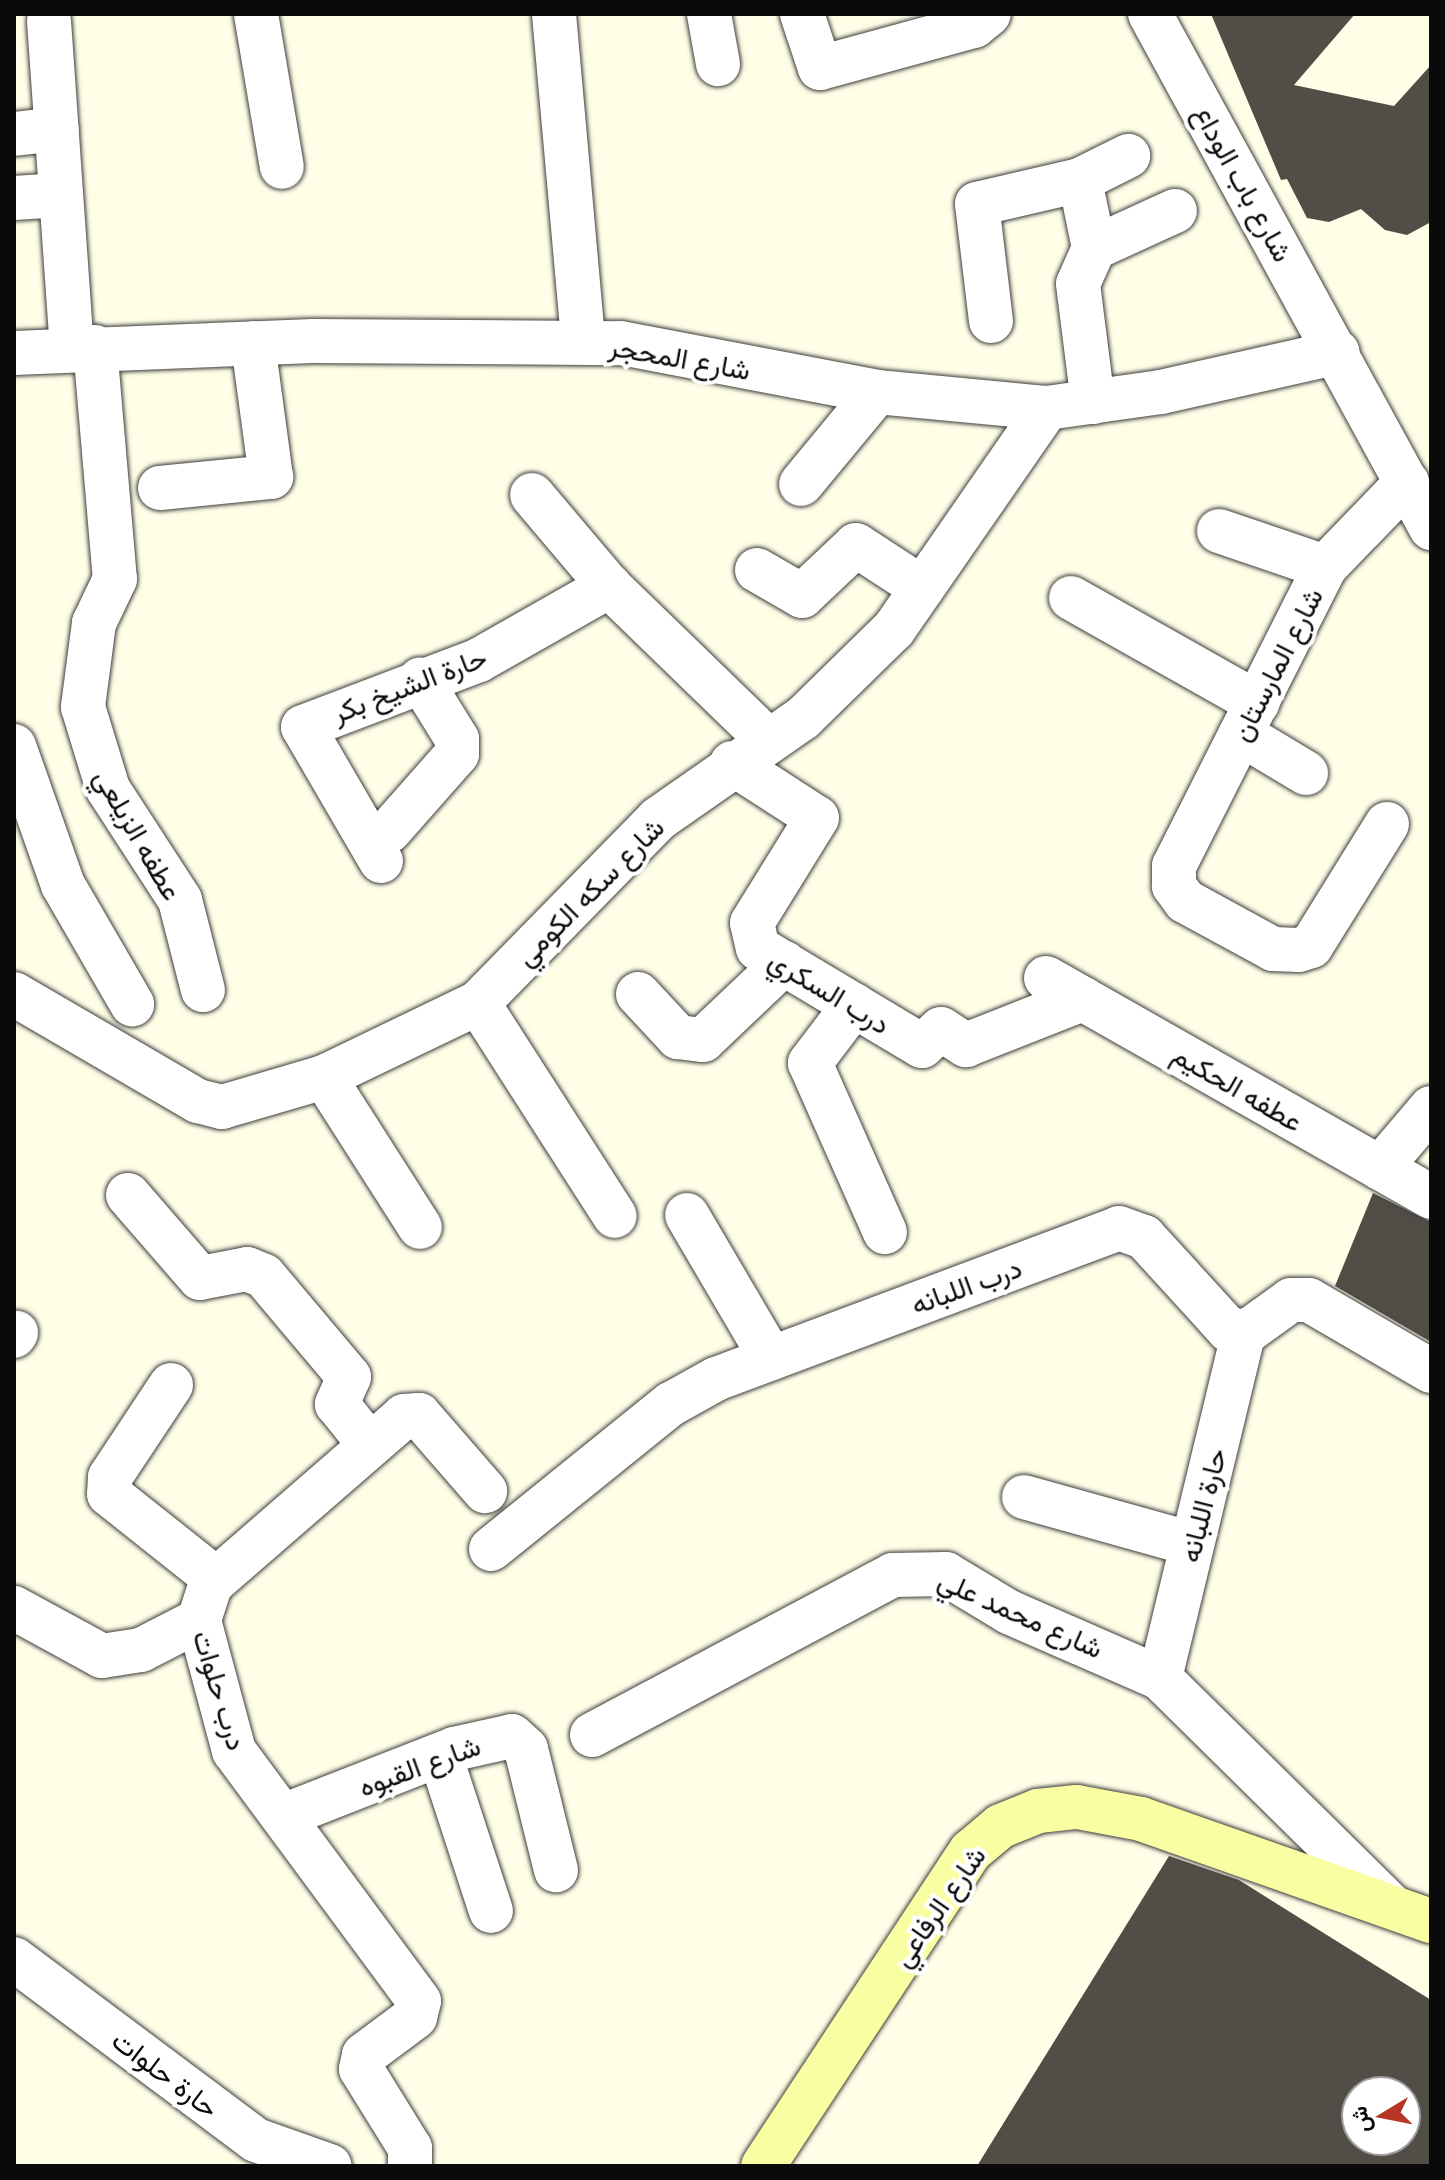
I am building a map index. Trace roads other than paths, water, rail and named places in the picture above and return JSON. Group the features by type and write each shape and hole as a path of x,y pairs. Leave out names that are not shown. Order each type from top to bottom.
{"main road":[{"name":"شارع الرفاعي","path":"763,2166 971,1851 1001,1826 1077,1807 1141,1819 1411,1913"}],"street":[{"path":"256,14 282,167"},
{"path":"554,14 583,342"},
{"path":"709,14 718,64"},
{"path":"802,14 824,68 974,26 989,14"},
{"name":"شارع باب الوداع","path":"1150,14 1338,352 1431,528"},
{"name":"عطفه الزيلعي","path":"49,21 61,195 115,579 94,623 83,707 108,789 180,900 203,990"},
{"path":"14,134 57,129"},
{"path":"991,321 977,204 1080,180 1128,156"},
{"path":"1080,180 1094,248 1078,284 1093,402"},
{"path":"14,198 61,195"},
{"path":"1094,248 1175,211"},
{"name":"شارع المحجر","path":"14,353 84,347 253,343 583,342 689,354 877,392 1047,408 1093,402 1338,352"},
{"path":"160,488 271,477 253,343"},
{"path":"801,484 877,392"},
{"name":"شارع سكه الكومي","path":"14,994 209,1106 324,1077 478,1003 658,819 843,683 922,588 1047,408"},
{"name":"شارع المارستان","path":"1387,824 1311,946 1299,950 1273,949 1185,901 1174,886 1174,866 1325,567 1407,482"},
{"path":"532,495 751,752"},
{"path":"1219,531 1325,567"},
{"path":"757,570 802,596 856,545 922,588"},
{"name":"حارة الشيخ بكر","path":"420,679 457,739 457,754 385,846 302,730 420,679 479,660 609,586"},
{"path":"1071,598 1249,718 1306,773"},
{"path":"14,746 63,885 132,1004"},
{"name":"درب السكري","path":"751,752 817,818 752,923 758,948 922,1046 941,1029 964,1045 1064,989"},
{"path":"638,994 678,1037 703,1040 784,963"},
{"name":"عطفه الحكيم","path":"1064,989 1431,1197"},
{"path":"478,1003 615,1216"},
{"path":"854,1005 810,1063 885,1232"},
{"path":"324,1077 420,1227"},
{"path":"1380,1168 1431,1108"},
{"path":"128,1195 200,1278 247,1269 264,1276 349,1377 337,1404 370,1445"},
{"path":"687,1215 771,1358"},
{"name":"درب اللبانه","path":"491,1549 671,1404 771,1358 1119,1228 1137,1231 1229,1330 1244,1332"},
{"path":"1244,1332 1291,1300 1309,1300 1431,1371"},
{"name":"حارة اللبانه","path":"1160,1678 1244,1332"},
{"path":"171,1385 110,1477 109,1494 216,1579"},
{"name":"درب حلوات","path":"410,2166 410,2148 361,2069 364,2055 415,2017 419,2001 234,1751 199,1620 216,1579 404,1416 419,1415 485,1491"},
{"path":"1024,1497 1192,1544"},
{"name":"شارع محمد علي","path":"592,1735 893,1575 919,1571 970,1584 1009,1612 1160,1678 1411,1913"},
{"path":"14,1608 102,1656 141,1650 199,1620"},
{"name":"شارع القبوه","path":"283,1816 440,1755 490,1739 520,1740 556,1870"},
{"path":"440,1755 491,1911"},
{"name":"حارة حلوات","path":"17,1967 254,2153 330,2166"}]}
